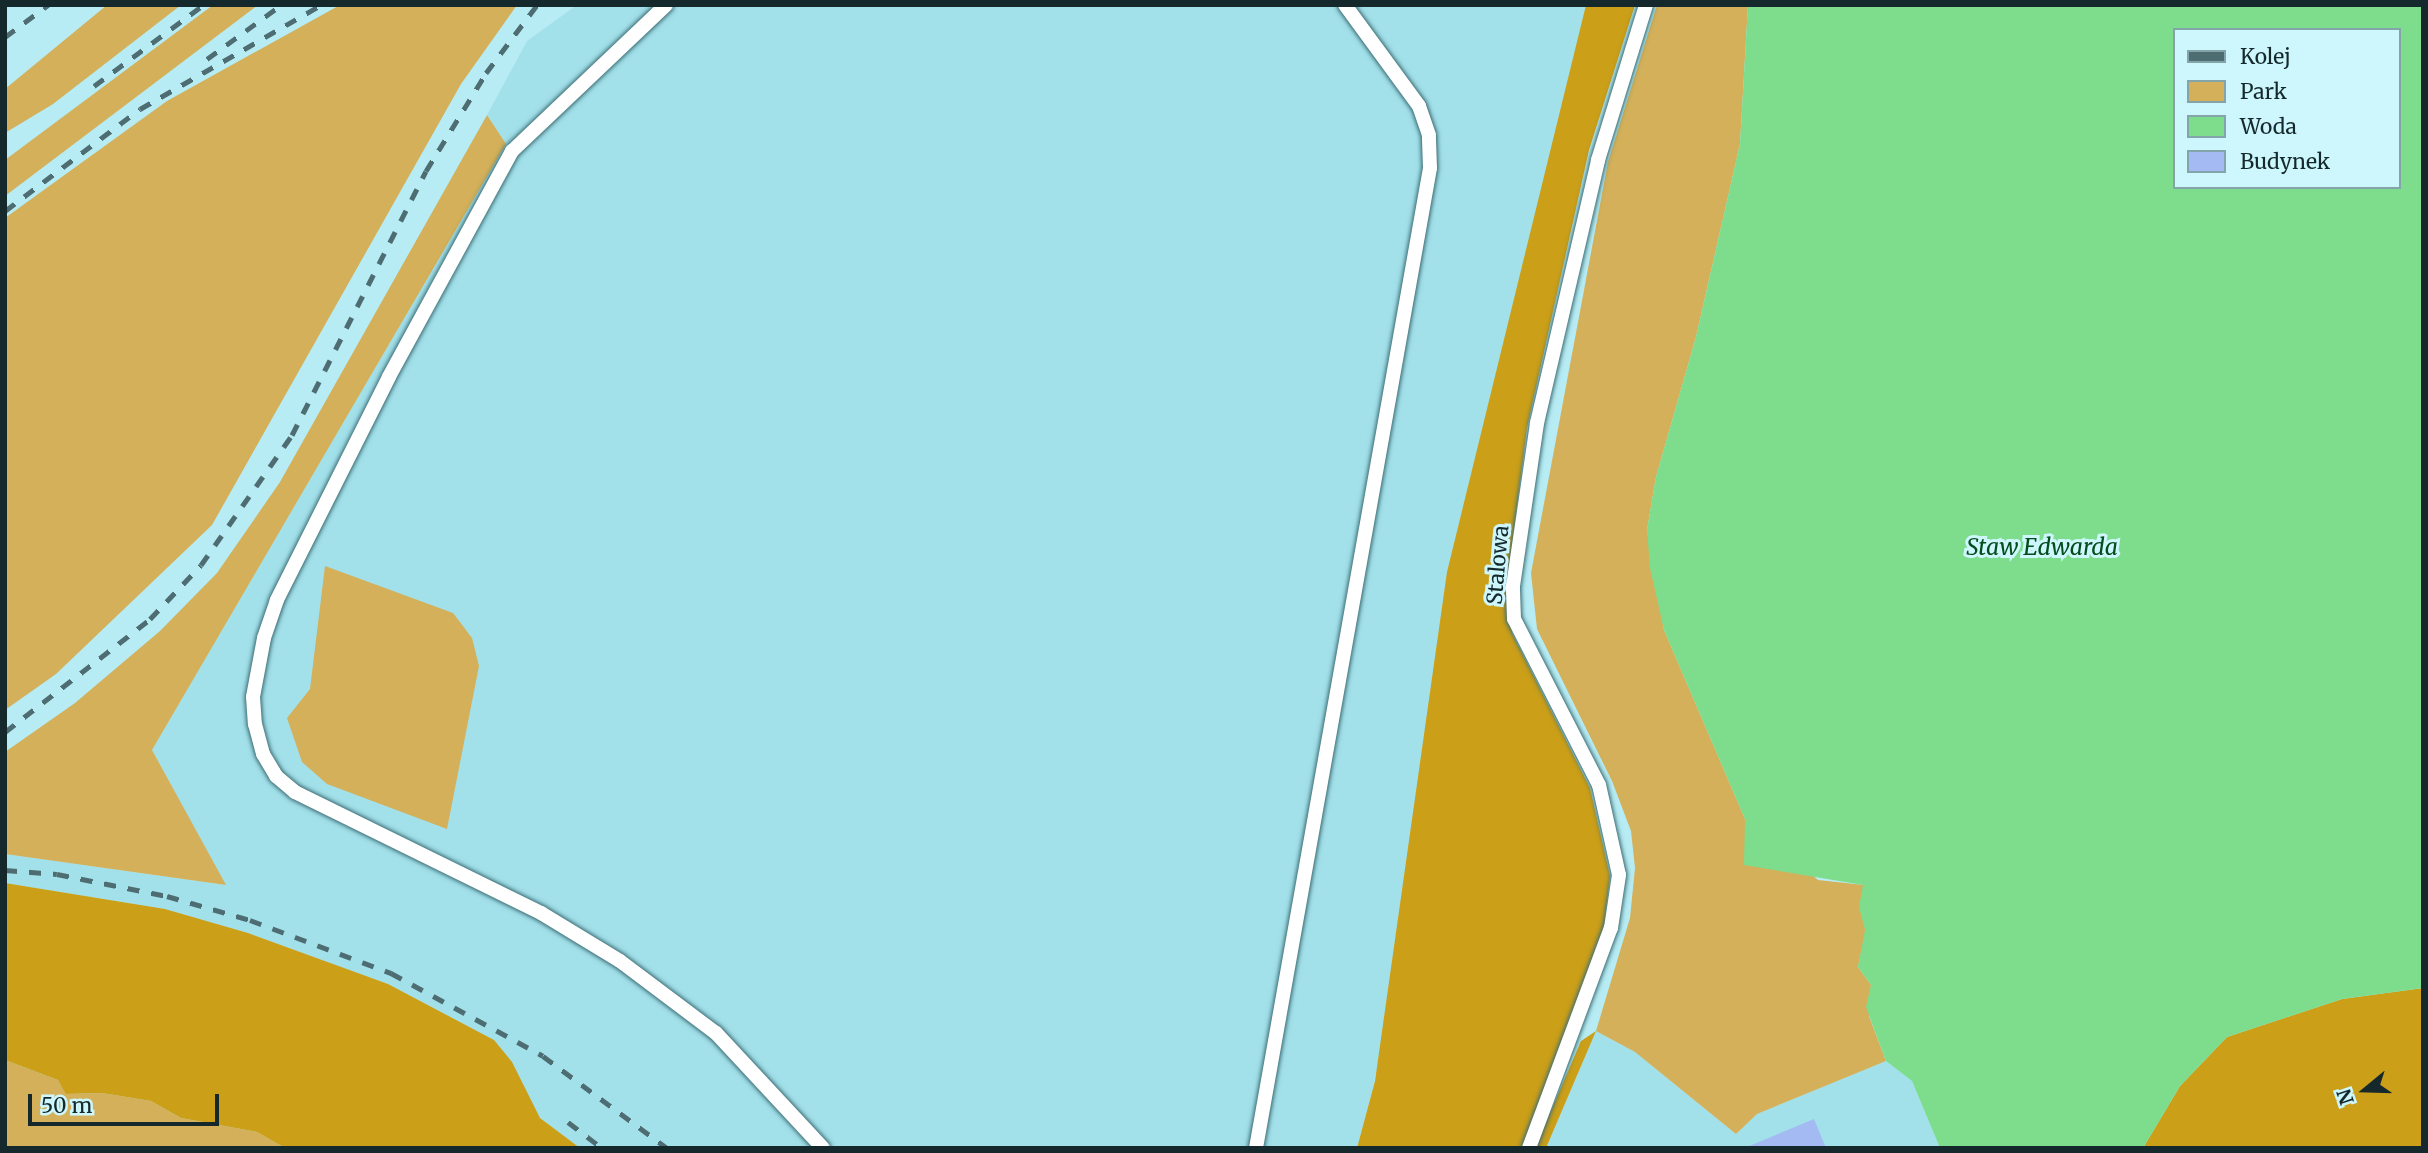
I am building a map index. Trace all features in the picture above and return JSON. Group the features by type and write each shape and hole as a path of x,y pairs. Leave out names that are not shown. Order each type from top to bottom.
{"lane":[{"path":"666,5 512,151 388,377 277,600 264,638 253,697 255,724 263,754 276,776 295,792 541,913 620,961 716,1033 823,1148"},
{"path":"1256,1148 1430,168 1429,135 1419,106 1345,5"},
{"name":"Stalowa","path":"1530,1148 1611,928 1619,875 1599,785 1514,619 1513,586 1536,423 1598,160 1646,5"}],"shaded area":[{"path":"577,5 1587,5 1373,1088 1357,1148 580,1148 540,1118 494,1040 388,984 248,933 165,909 5,883 5,854 225,885 152,750 506,144 487,115 527,41"},
{"path":"1586,5 1635,5 1589,150 1527,428 1507,585 1512,633 1590,788 1610,876 1604,927 1522,1148 1357,1148 1375,1081 1447,572"},
{"path":"5,883 165,909 248,933 388,984 494,1040 512,1062 540,1118 580,1148 285,1148 257,1132 181,1118 151,1101 102,1093 66,1094 58,1080 5,1060"},
{"path":"2423,988 2423,1148 2143,1148 2180,1086 2227,1037 2342,999"},
{"path":"1596,1031 1635,1052 1736,1134 1757,1114 1886,1061 1912,1081 1940,1148 1546,1148"},
{"path":"1596,1031 1546,1148 1535,1148 1581,1041"}],"green space":[{"path":"107,5 181,5 53,104 5,133 5,89"},
{"path":"213,5 258,5 5,196 5,160"},
{"path":"340,5 517,5 461,84 212,525 56,674 5,710 5,218 167,101"},
{"path":"1657,5 1748,5 1740,144 1696,337 1656,477 1647,530 1664,630 1745,819 1818,880 1864,885 1860,907 1866,930 1858,967 1871,985 1869,1016 1886,1061 1757,1114 1736,1134 1635,1052 1596,1031 1630,918 1635,868 1631,831 1612,781 1537,629 1531,573 1608,162"},
{"path":"487,115 506,144 152,750 226,885 5,854 5,752 75,703 160,631 217,573 280,482"},
{"path":"325,566 453,613 472,638 479,666 447,829 327,784 302,762 287,718 310,689"},
{"path":"5,1060 58,1080 67,1094 102,1093 151,1101 181,1118 257,1132 285,1148 5,1148"}],"water":[{"name":"Staw Edwarda","path":"1748,5 2423,5 2423,988 2342,999 2227,1037 2180,1086 2143,1148 1940,1148 1912,1081 1886,1061 1866,1007 1871,985 1858,967 1865,930 1859,907 1863,885 1744,865 1745,819 1664,630 1650,568 1647,530 1656,477 1696,337 1740,144"}],"building":[{"path":"1814,1119 1826,1148 1747,1148 1747,1147"}],"railway":[{"path":"5,37 48,5"},
{"path":"94,86 203,5"},
{"path":"207,59 281,5"},
{"path":"5,211 140,109 321,5"},
{"path":"5,732 150,619 201,565 292,435 426,171 486,73 537,5"},
{"path":"5,870 57,874 167,896 250,920 391,973 543,1056 667,1148"},
{"path":"568,1122 602,1148"}]}
